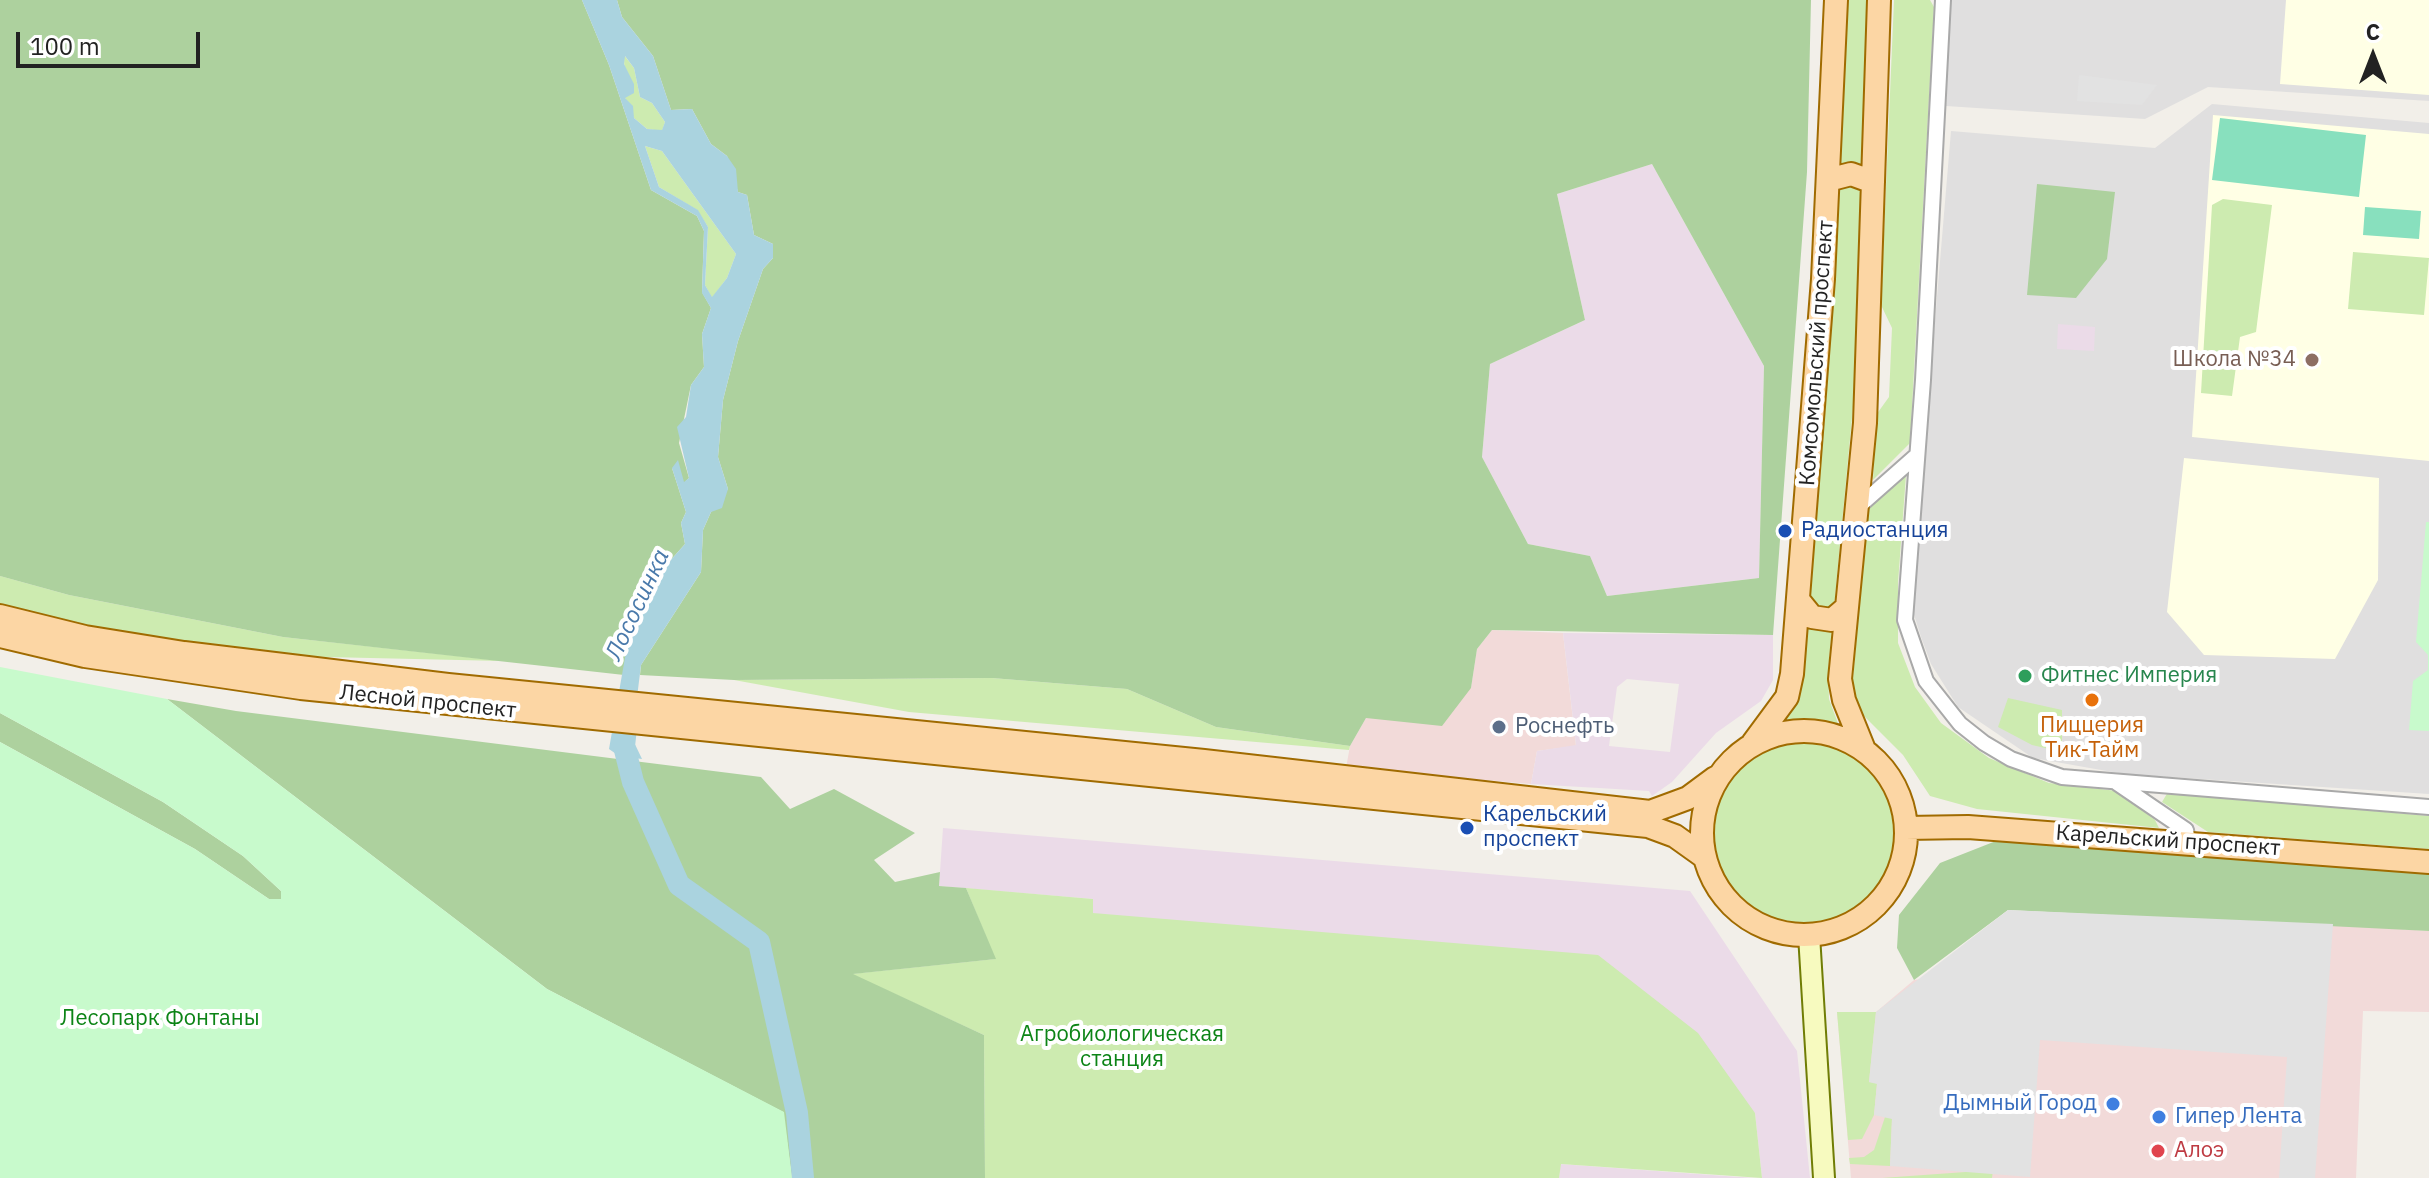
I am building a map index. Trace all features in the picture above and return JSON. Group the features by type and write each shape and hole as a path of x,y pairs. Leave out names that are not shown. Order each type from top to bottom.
{"main road":[{"name":"Комсомольский проспект","path":"1753,743 1787,697 1799,601 1828,180 1836,0"},
{"name":"Комсомольский проспект","path":"1863,747 1844,700 1840,679 1865,423 1879,0"},
{"path":"1828,180 1851,174 1873,182"},
{"path":"1799,601 1812,617 1832,620 1846,608"},
{"name":"Лесной проспект","path":"0,616 85,637 446,694"},
{"name":"Лесной проспект","path":"0,636 157,669 446,694 1203,771"},
{"path":"1203,771 1650,812 1688,798 1753,743 1784,732 1840,736 1863,747 1890,774 1902,800 1906,828 1904,857 1892,886 1864,916 1845,927 1809,935 1777,932 1743,916 1714,884 1703,856 1703,811 1715,778"},
{"path":"1203,771 1648,826 1675,836 1703,856"},
{"name":"Карельский проспект","path":"1906,828 1968,827 2429,862"}],"street":[{"path":"1943,0 1905,620 1926,681 1960,724 2011,759 2062,777 2429,807"},
{"path":"1857,508 1917,455"},
{"path":"2113,781 2186,830 2188,842"},
{"path":"1809,935 1824,1178"}],"shaded area":[{"path":"1950,0 2429,0 2429,101 2208,87 2145,119 1946,106"},
{"path":"2286,0 2429,0 2429,95 2280,84"},
{"path":"2079,75 2157,85 2142,105 2077,101"},
{"path":"2212,104 2429,123 2429,794 2124,774 2033,758 1958,707 1931,664 1921,637 1911,605 1951,131 2155,148"},
{"name":"Школа №34","path":"2213,115 2429,134 2429,461 2192,437"},
{"path":"1652,164 1764,366 1759,578 1607,596 1590,556 1528,544 1482,457 1490,364 1585,320 1557,194"},
{"path":"2058,324 2095,327 2094,351 2057,349"},
{"path":"2184,458 2379,478 2378,580 2335,659 2204,655 2167,612"},
{"path":"1492,630 1563,633 1576,746 1537,751 1531,784 1346,768 1350,746 1366,718 1471,688 1477,649"},
{"path":"1563,633 1773,635 1773,680 1761,701 1716,733 1672,782 1652,796 1649,791 1531,784 1537,751 1576,745","holes":["1627,679 1679,684 1670,752 1609,746 1617,687"]},
{"path":"943,828 1690,891 1797,1051 1810,1178 1762,1178 1755,1113 1093,913 1093,899 939,886"},
{"path":"2008,910 2333,924 2315,1178 2279,1178 2287,1057 2040,1040 2030,1177 1890,1166 1892,1119 1874,1115 1877,1084 1869,1082 1876,1012"},
{"path":"2333,924 2429,931 2429,1012 2363,1011 2356,1178 1851,1178 1837,1012 1876,1012 1914,980"},
{"path":"1560,1164 1753,1178 1559,1178"}],"green space":[{"path":"0,0 582,0 609,65 651,190 697,216 704,231 702,292 711,308 702,334 704,367 691,385 679,443 689,478 684,483 672,468 686,512 681,523 685,544 645,589 630,629 624,675 283,637 69,595 0,576"},
{"path":"617,0 1811,0 1807,172 1773,635 1492,630 1477,649 1471,688 1442,726 1366,718 1350,746 1216,727 1127,689 992,678 734,680 640,675 641,665 701,572 703,530 711,512 728,489 718,457 723,400 738,341 763,269 773,258 773,244 754,235 747,195 738,192 727,156 711,144 692,109 671,110 653,56 622,17","holes":["1652,164 1764,366 1759,578 1607,596 1590,556 1528,544 1482,457 1490,364 1585,320 1557,194"]},
{"path":"1844,0 1870,0 1853,407 1828,671 1829,699 1840,729 1811,721 1781,723 1803,671 1826,402"},
{"path":"1894,0 1930,0 1934,7 1910,443 1873,480 1876,415 1889,397 1892,328 1881,305"},
{"path":"624,55 634,68 640,97 652,103 665,122 662,131 647,129 634,118 625,98"},
{"path":"2220,118 2366,135 2359,197 2212,180"},
{"path":"645,146 662,151 736,254 727,278 712,298 705,285 708,227 697,210 659,187"},
{"path":"2037,184 2115,192 2107,259 2076,298 2027,295"},
{"path":"2223,199 2272,205 2256,332 2240,337 2232,396 2201,393 2212,205"},
{"path":"2365,207 2421,211 2419,239 2363,235"},
{"path":"2353,252 2429,258 2424,315 2348,309"},
{"path":"1906,475 1898,583 1898,643 1915,687 1941,723 1989,758 2049,783 2117,791 2155,820 2159,828 1977,809 1930,796 1903,755 1863,715 1852,690 1868,507"},
{"path":"2426,522 2429,522 2429,731 2409,730 2413,681 2428,670 2428,655 2416,642"},
{"path":"0,576 69,595 283,637 503,661 282,656 89,629 0,605"},
{"name":"Лесопарк Фонтаны","path":"0,667 167,699 547,989 784,1112 792,1178 0,1178 0,742 195,849 269,899 281,899 281,891 243,856 163,802 0,713"},
{"path":"992,678 1127,689 1216,727 1350,746 1349,750 909,712 734,680"},
{"path":"2008,698 2062,710 2062,752 2032,745 1998,727"},
{"path":"167,699 236,711 761,777 790,809 834,789 915,833 874,860 895,882 940,872 939,886 966,888 996,959 853,974 984,1035 985,1178 792,1178 783,1112 547,989"},
{"path":"0,713 163,802 243,856 281,891 281,899 269,899 195,849 0,742"},
{"path":"1803,740 1839,747 1869,767 1889,797 1896,833 1889,869 1869,899 1839,919 1803,926 1767,919 1737,899 1717,869 1710,833 1717,797 1737,767 1767,747"},
{"path":"2168,792 2429,816 2429,849 2208,832 2162,802"},
{"path":"2001,839 2429,872 2429,931 2008,910 1914,980 1897,948 1899,915 1940,863"},
{"name":"Агробиологическая станция","path":"966,888 1093,899 1093,913 1598,955 1698,1033 1755,1113 1762,1178 1561,1164 1559,1178 985,1178 984,1035 851,974 995,959"},
{"path":"1837,1012 1876,1012 1869,1082 1877,1083 1874,1115 1862,1139 1848,1140"},
{"path":"1885,1117 1892,1118 1890,1166 1850,1164 1849,1158 1864,1157 1874,1150"},
{"path":"1993,1170 1992,1178 1882,1178"}],"water":[{"path":"582,0 617,0 622,17 653,56 671,110 692,109 711,144 727,156 736,169 738,192 747,195 754,235 773,244 773,258 763,269 738,341 723,400 718,457 728,489 722,508 711,512 703,530 701,572 641,665 632,738 642,759 619,756 609,749 630,629 645,589 685,544 681,523 686,512 672,468 678,460 684,482 689,478 677,427 686,417 691,385 704,367 702,334 711,308 702,293 704,231 697,216 651,190 609,65","holes":["625,56 634,68 640,97 652,103 665,122 662,130 647,129 634,118 633,106 625,98 634,93 634,84 624,64","645,146 662,151 736,254 727,278 712,297 705,285 708,227 698,210 659,187"]}],"waterway":[{"name":"Лососинка","path":"626,728 624,746 633,782 679,885 759,942 797,1113 803,1178"}],"place":[{"name":"Школа №34","path":"2312,360"},
{"name":"Радиостанция","path":"1785,531"},
{"name":"Фитнес Империя","path":"2025,676"},
{"name":"Пиццерия Тик-Тайм","path":"2092,700"},
{"name":"Роснефть","path":"1499,727"},
{"name":"Карельский проспект","path":"1467,828"},
{"name":"Дымный Город","path":"2113,1104"},
{"name":"Гипер Лента","path":"2159,1117"},
{"name":"Алоэ","path":"2158,1151"}]}
